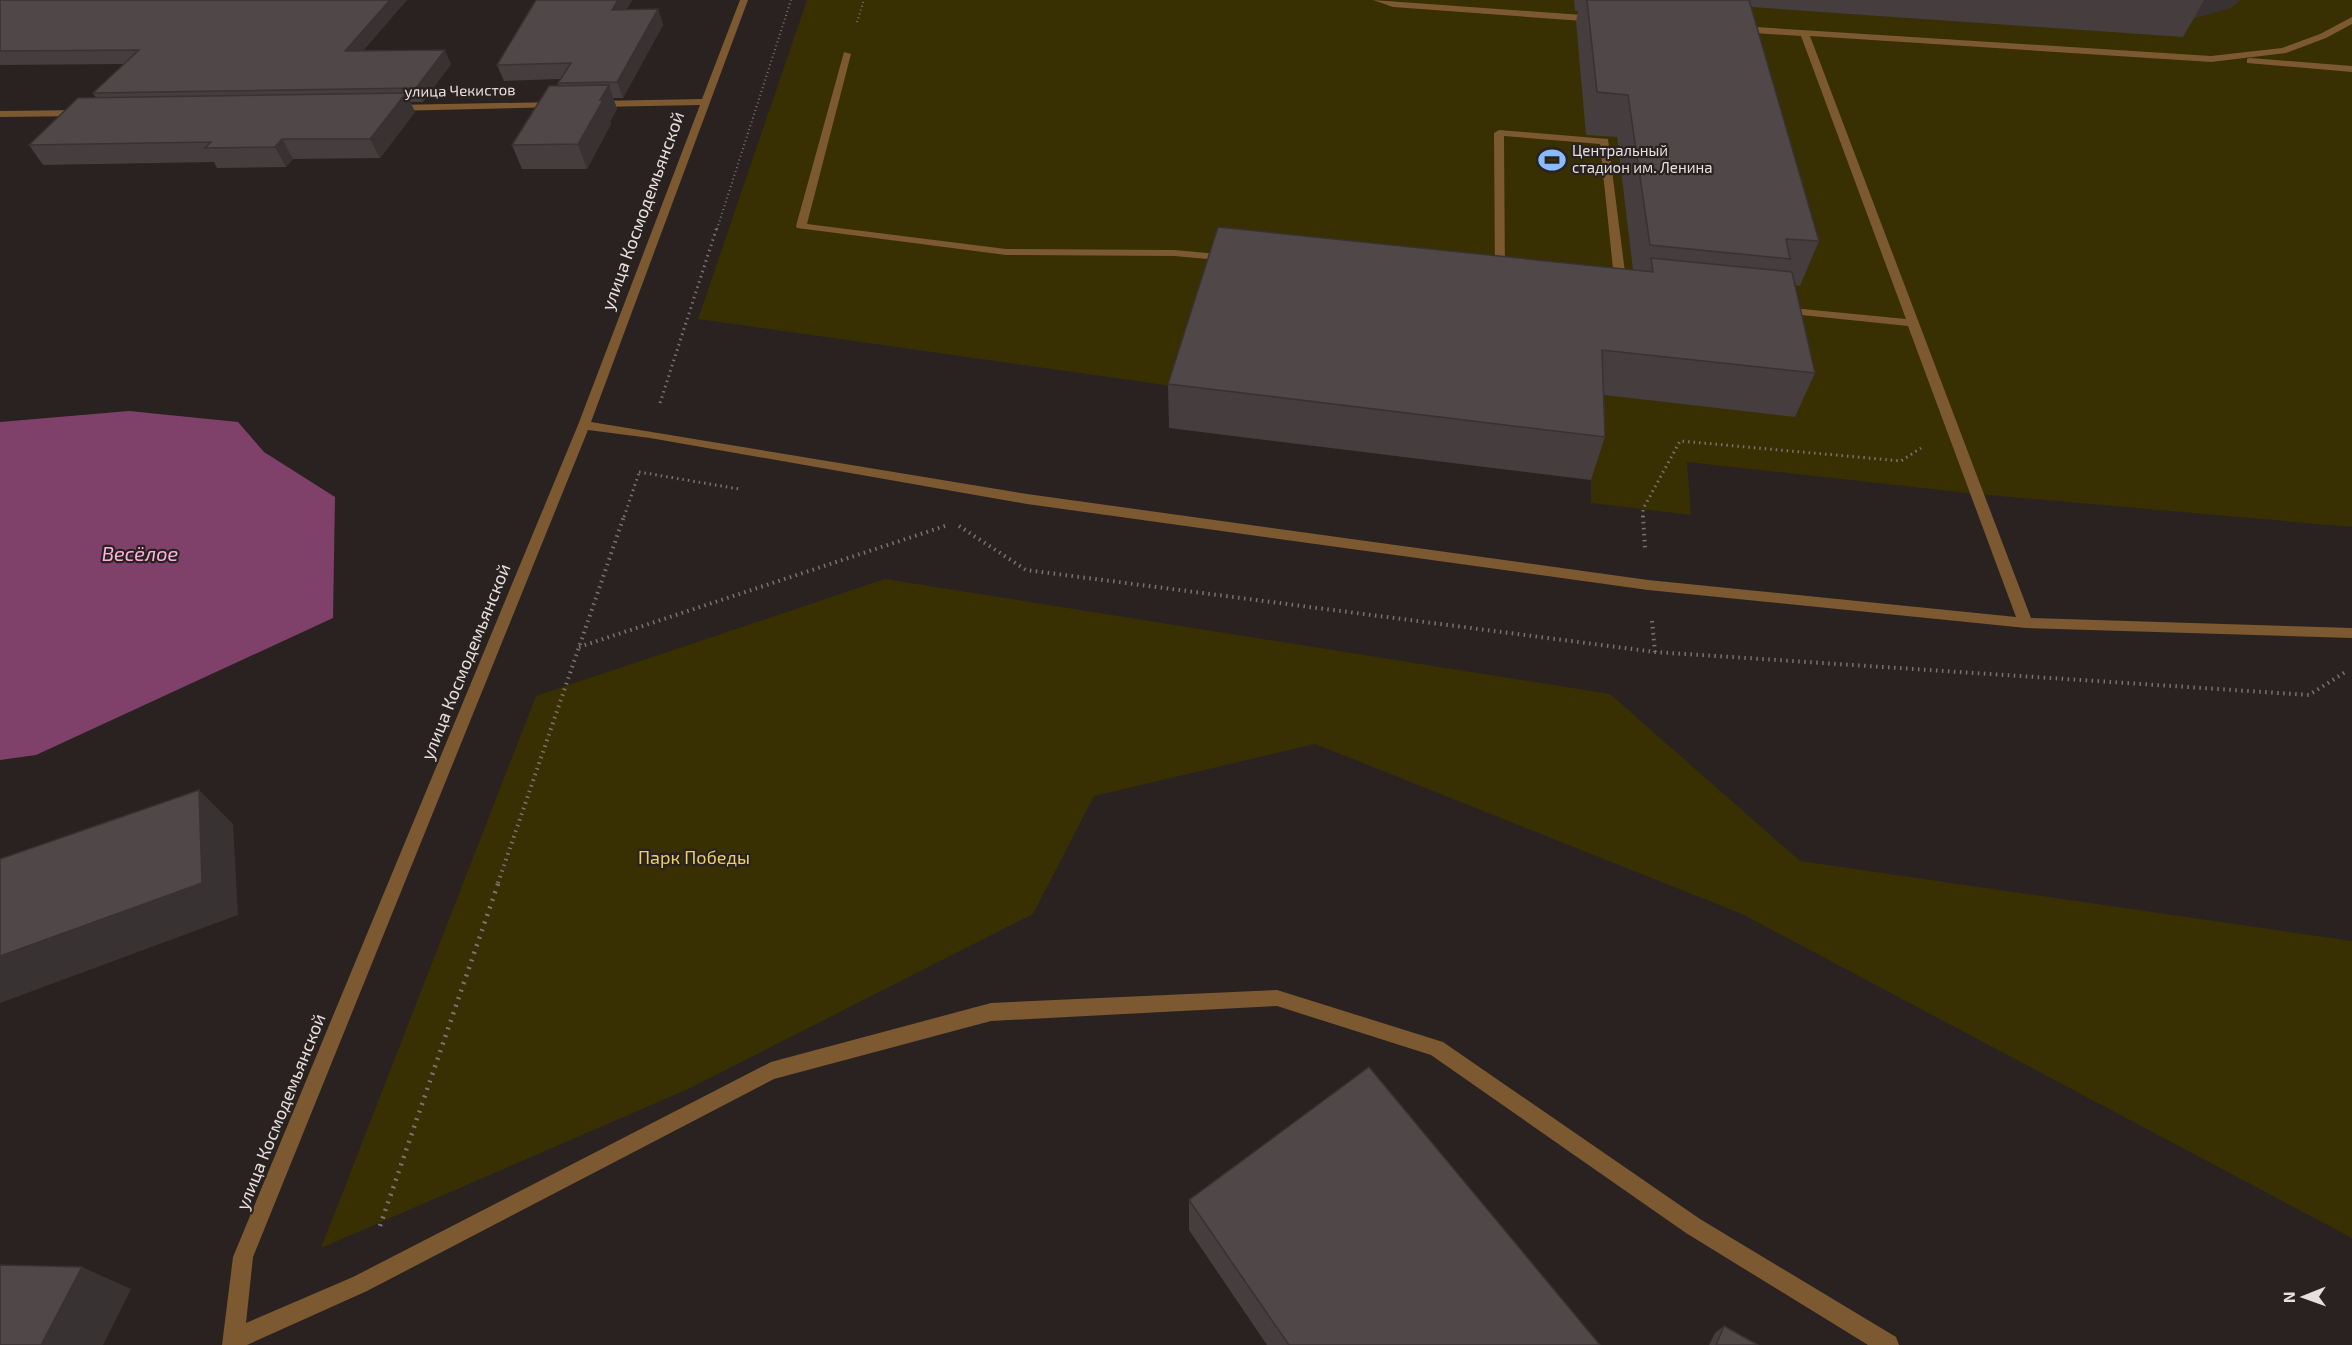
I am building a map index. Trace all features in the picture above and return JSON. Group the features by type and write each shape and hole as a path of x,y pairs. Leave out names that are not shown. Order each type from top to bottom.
{"street":[{"name":"улица Космодемьянской","path":"233,1343 243,1257 584,425 744,0"},
{"path":"1377,0 1393,4 1604,19"},
{"path":"2211,59 2283,51 2323,36 2352,20"},
{"path":"1734,28 2352,69"},
{"path":"1804,33 2026,623"},
{"path":"847,54 801,226 1006,252 1174,253 1244,259"},
{"path":"584,104 704,102"},
{"name":"улица Чекистов","path":"382,108 573,105"},
{"path":"0,114 95,112"},
{"path":"1499,281 1498,133 1605,141 1621,293"},
{"path":"1773,309 1913,323"},
{"path":"584,425 650,434 1027,499 1648,585 2026,623 2352,633"},
{"path":"233,1343 360,1284 771,1071 991,1012 1277,998 1437,1048 1693,1226 1888,1345"}],"path":[{"path":"360,1284 639,472 791,0"},
{"path":"1655,652 1643,509 1680,441 1901,461 1953,425"},
{"path":"639,472 742,490"},
{"path":"938,522 958,526 1026,570 1655,652 2309,695 2352,667"},
{"path":"579,647 949,524"}],"green space":[{"name":"Центральный стадион им. Ленина","path":"807,0 2352,0 2352,527 1977,494 1687,462 1691,515 1591,503 1591,480 1169,428 1179,387 698,319"},
{"name":"Парк Победы","path":"885,579 1610,694 1800,861 2352,941 2352,1238 1742,914 1315,744 1094,796 1033,914 686,1090 321,1248 536,696"}],"water":[{"name":"Весёлое","path":"129,411 238,422 264,452 335,497 333,618 36,755 0,760 0,422"}],"building":[{"path":"0,0 390,0 345,51 445,50 416,88 93,93 139,50 0,51"},
{"path":"536,0 618,0 612,10 658,9 617,82 558,83 571,63 497,65"},
{"path":"1587,0 1749,0 1819,241 1786,239 1790,259 1650,245 1628,95 1597,92"},
{"path":"609,85 578,144 512,145 549,86"},
{"path":"406,93 370,139 282,139 275,147 205,148 211,142 29,145 78,98"},
{"path":"1218,227 1653,272 1651,258 1792,272 1815,373 1602,350 1605,437 1168,384"},
{"path":"199,790 202,883 0,956 0,859"},
{"path":"1369,1067 1600,1345 1289,1345 1189,1200"},
{"path":"0,1265 82,1267 41,1345 0,1345"},
{"path":"1724,1326 1758,1345 1716,1345"}],"place":[{"name":"Центральный стадион им. Ленина","path":"1552,160"}]}
